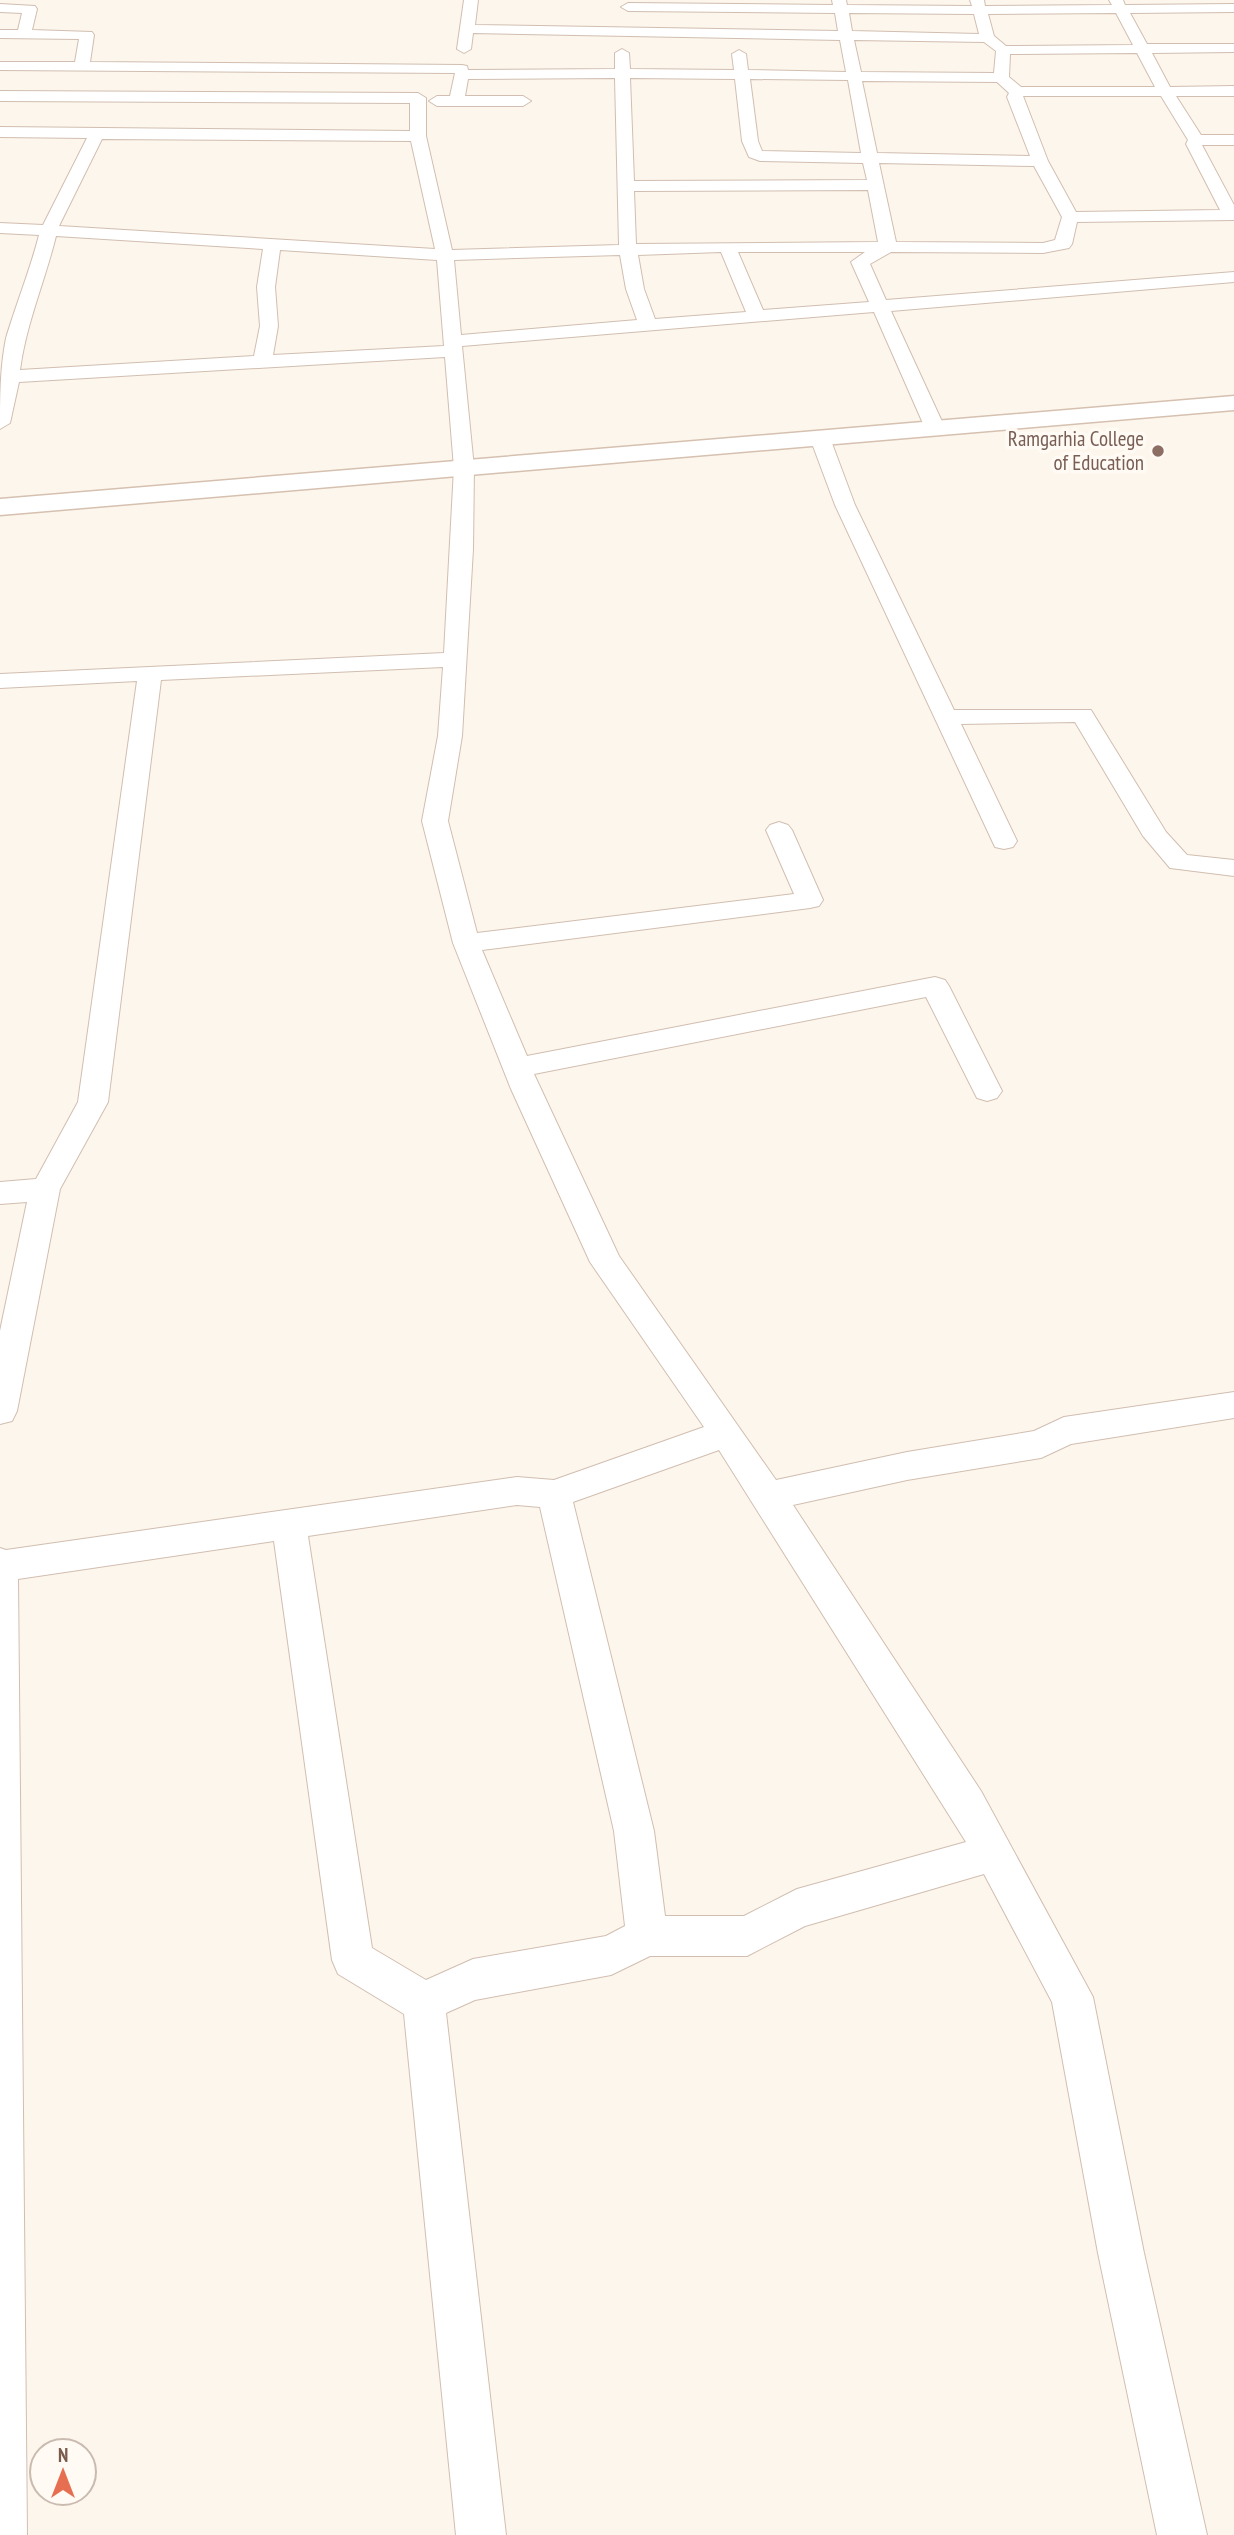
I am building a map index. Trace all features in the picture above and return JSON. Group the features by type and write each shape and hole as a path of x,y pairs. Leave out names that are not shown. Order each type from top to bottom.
{"main road":[{"path":"0,507 1234,402"}],"street":[{"path":"457,99 471,0"},
{"path":"648,325 635,289 628,250 621,73 624,10 628,3 1118,4 1234,8"},
{"path":"736,4 741,74 750,141 755,154 779,158 1040,161"},
{"path":"1070,217 1233,215 1194,144 1196,140 1165,91 1118,4"},
{"path":"840,5 888,247"},
{"path":"979,5 987,38"},
{"path":"0,8 30,9 24,33"},
{"path":"467,29 987,38 1003,50 1234,48"},
{"path":"0,34 87,35 82,67"},
{"path":"1002,78 1003,50"},
{"path":"0,66 1002,78 1017,92 1234,91"},
{"path":"0,228 445,255 727,247 1043,248 1063,244 1070,217 1040,161 1014,97 1017,92"},
{"path":"0,96 418,98 418,136 445,255 464,468 450,736 435,821 466,943 517,1069 606,1262 727,1433 967,1804 1072,1997 1121,2253 1182,2535"},
{"path":"418,103 457,99 523,101"},
{"path":"0,132 418,136"},
{"path":"0,423 5,377 15,340 19,302 49,230 97,134"},
{"path":"1196,140 1234,140"},
{"path":"627,186 876,185"},
{"path":"262,361 269,326 267,287 272,244"},
{"path":"727,247 757,316"},
{"path":"888,247 860,262 935,428"},
{"path":"5,377 453,346 648,325 1234,277"},
{"path":"820,438 845,505 1003,841"},
{"path":"0,681 456,659"},
{"path":"0,1411 44,1189 93,1102 150,674"},
{"path":"945,718 1083,715 1156,836 1179,862 1234,868"},
{"path":"466,943 810,900 779,830"},
{"path":"517,1069 935,986 987,1091"},
{"path":"0,1194 44,1189"},
{"path":"768,1496 907,1466 1041,1444 1064,1431 1234,1405"},
{"path":"2,2535 1,1564 517,1491 554,1494 727,1433"},
{"path":"554,1494 634,1831 647,1936"},
{"path":"289,1525 353,1960 425,2002"},
{"path":"425,2002 473,1980 611,1955 647,1936 747,1936 797,1909 993,1853"},
{"path":"425,2002 481,2535"}],"place":[{"name":"Ramgarhia College of Education","path":"1158,451"}]}
